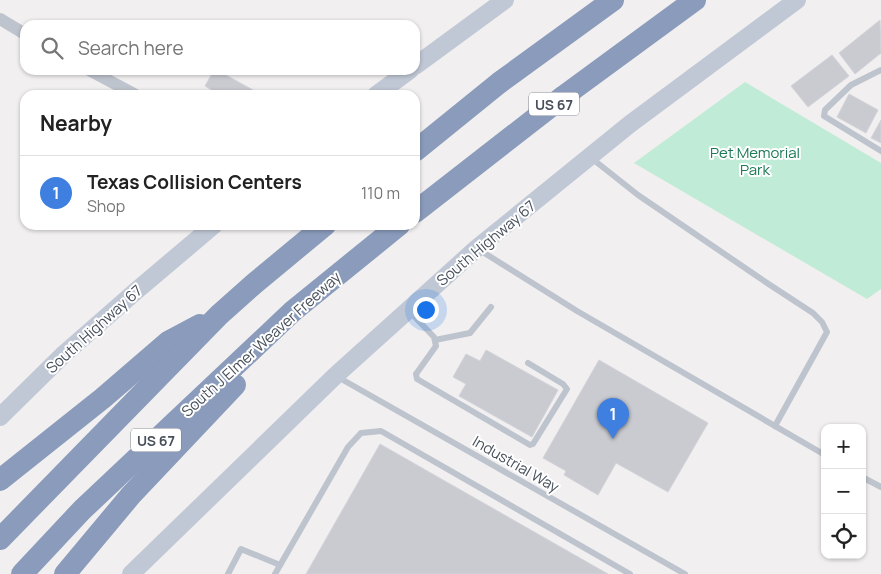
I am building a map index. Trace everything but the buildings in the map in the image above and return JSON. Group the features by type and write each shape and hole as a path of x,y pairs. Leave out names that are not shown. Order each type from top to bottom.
{"highway":[{"path":"420,147 499,84 613,0"},
{"name":"US 67","path":"420,208 564,96 695,0"},
{"name":"US 67","path":"0,540 219,315 318,230"},
{"name":"South J Elmer Weaver Freeway","path":"22,574 82,510 293,311 393,230"},
{"path":"65,574 131,495 239,380 293,311"},
{"path":"0,480 168,342 219,315"}],"main road":[{"path":"420,62 505,0"},
{"name":"South Highway 67","path":"131,574 335,376 476,248 630,124 797,0"},
{"path":"383,90 403,75"},
{"name":"South Highway 67","path":"0,417 64,354 208,230"}],"street":[{"path":"0,19 20,31"},
{"path":"98,75 127,90"}],"lane":[{"path":"881,70 851,85 825,110 824,116 881,151"},
{"path":"589,156 638,195 813,313 822,322 827,332 775,426"},
{"path":"476,248 593,321 821,453"},
{"path":"435,340 470,333 491,307"},
{"path":"408,310 434,337 436,346 416,374 417,379 530,445 533,444 567,389 563,384 528,363"},
{"name":"Industrial Way","path":"335,376 685,574"},
{"path":"275,574 348,447 361,433 381,431 630,574"},
{"path":"866,479 881,487"},
{"path":"228,574 241,549 280,565"}],"green space":[{"name":"Pet Memorial Park","path":"745,82 881,163 881,289 867,299 634,163"}],"place":[{"name":"Texas Collision Centers","path":"613,439"}]}
